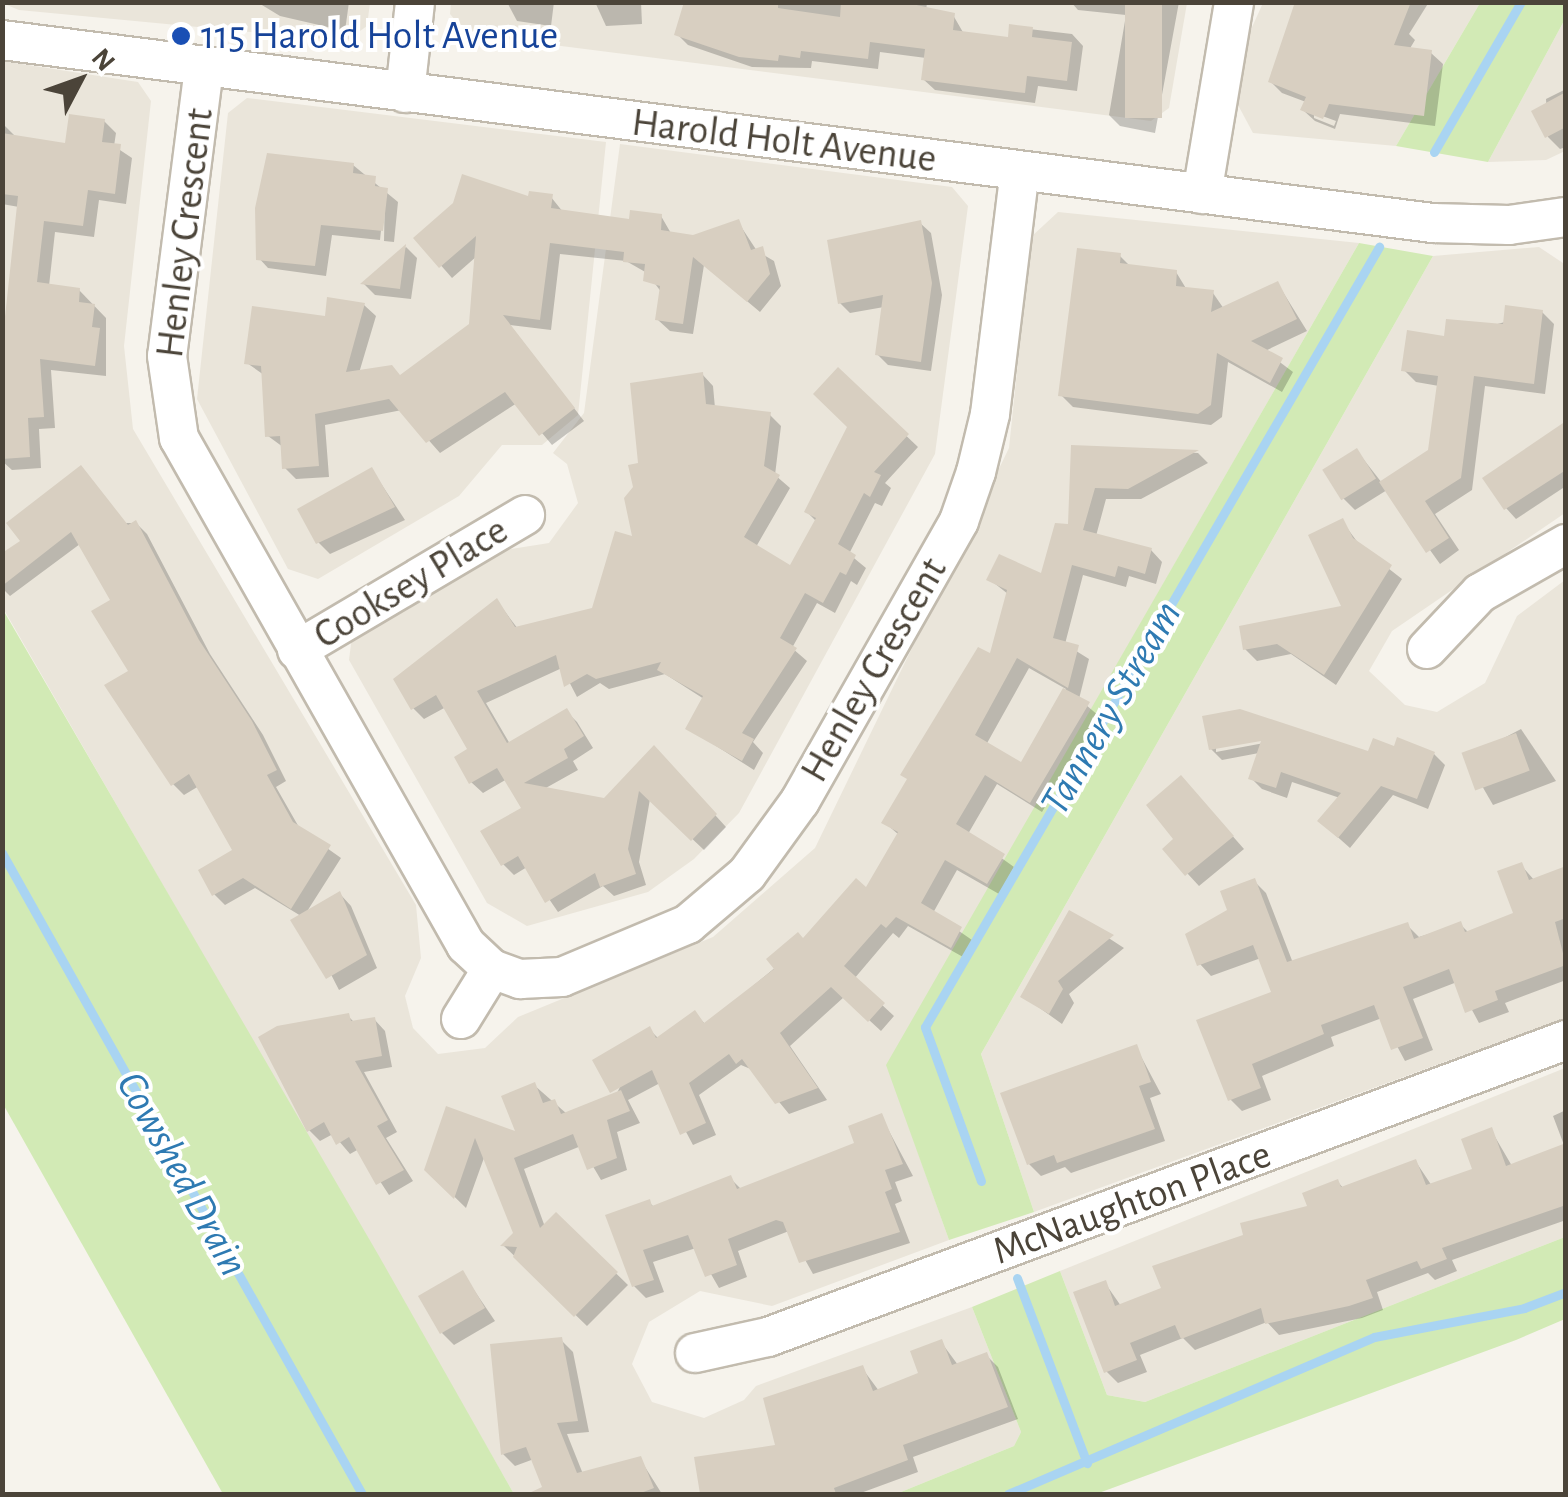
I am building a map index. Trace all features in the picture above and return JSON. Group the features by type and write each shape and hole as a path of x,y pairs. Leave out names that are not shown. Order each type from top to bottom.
{"street":[{"path":"405,93 415,2"},
{"path":"1202,194 1234,2"},
{"name":"Harold Holt Avenue","path":"2,40 1471,226 1566,216"},
{"name":"Henley Crescent","path":"204,68 172,306 168,396 200,484 466,946 492,970 520,978 562,977 653,943 722,899 775,840 958,521 990,414 1020,171"},
{"name":"Cooksey Place","path":"297,650 525,515"},
{"path":"1426,649 1480,594 1566,544"},
{"path":"462,1019 492,970"},
{"name":"McNaughton Place","path":"695,1353 768,1337 1566,1040"}],"shaded area":[{"path":"451,2 1187,3 1169,108 1151,121 467,34 450,14"},
{"path":"2,3 370,3 367,26 346,41 19,10"},
{"path":"1263,3 1480,3 1396,146 1253,133 1238,105 1248,36"},
{"path":"1565,19 1565,151 1546,160 1488,162"},
{"path":"2,61 138,82 151,101 124,346 133,429 416,905 421,958 405,996 413,1028 438,1054 485,1048 518,1017 713,937 815,848 1009,448 1031,237 1058,212 1359,243 887,1065 949,1240 772,1306 700,1291 649,1322 632,1364 652,1402 704,1418 744,1400 756,1386 972,1307 1021,1432 1014,1446 896,1494 514,1494 3,608"},
{"path":"247,98 606,142 578,415 542,445 502,445 459,496 318,579 288,569 197,399 228,113"},
{"path":"620,144 952,187 968,206 935,454 739,813 694,859 648,892 527,926 487,903 349,660 352,636 505,550 549,543 578,503 567,464 553,453 584,413"},
{"path":"1539,247 1566,265 1565,513 1392,631 1369,671 1405,705 1437,712 1485,683 1517,616 1565,580 1565,1018 1034,1212 981,1054 1433,256"},
{"path":"1565,1068 1565,1237 1145,1402 1107,1395 1060,1271"}],"green space":[{"path":"1480,3 1565,3 1565,19 1488,162 1396,146"},
{"path":"1359,243 1433,256 981,1054 1034,1212 949,1240 886,1065"},
{"path":"2,608 514,1494 223,1494 3,1104"},
{"path":"1565,1237 1565,1319 1516,1340 1096,1494 896,1494 1014,1446 1021,1432 972,1307 1060,1271 1107,1395 1145,1402"}],"building":[{"path":"684,2 778,2 778,8 840,17 841,2 902,2 955,13 953,30 1008,37 1009,24 1033,27 1032,37 1072,42 1067,81 1027,76 1025,93 921,80 925,49 870,42 868,59 801,51 800,58 779,55 778,61 739,57 674,35"},
{"path":"1125,2 1162,2 1162,118 1125,118"},
{"path":"1295,2 1411,2 1394,45 1432,50 1424,116 1329,104 1323,119 1300,110 1306,97 1268,82"},
{"path":"1566,92 1566,127 1545,138 1531,111"},
{"path":"69,114 105,119 102,142 121,144 115,194 88,190 83,226 44,221 37,282 80,288 79,302 95,304 92,327 100,328 95,366 40,359 44,417 28,418 30,457 2,459 2,345 18,196 2,194 2,133 65,143"},
{"path":"267,153 354,163 353,173 376,176 375,186 388,188 383,231 321,225 315,266 256,260 255,208"},
{"path":"462,174 528,196 529,191 553,194 551,208 629,219 630,210 662,214 661,230 693,235 739,219 751,250 763,246 770,274 747,302 693,257 683,324 655,320 660,286 643,281 645,264 623,262 624,252 550,243 540,320 503,315 575,408 539,436 505,392 426,443 389,399 315,414 319,466 282,469 280,436 265,437 261,366 244,364 252,306 325,316 327,297 365,303 346,372 392,365 400,375 469,324 476,236 439,268 413,238 453,203"},
{"path":"921,220 932,283 921,362 875,355 883,295 838,304 827,240"},
{"path":"406,244 400,289 360,284"},
{"path":"1077,248 1121,253 1120,263 1177,270 1176,286 1214,290 1211,312 1278,281 1297,319 1251,341 1283,358 1270,383 1217,353 1211,405 1198,414 1058,396"},
{"path":"1505,305 1543,310 1534,384 1474,376 1461,478 1425,501 1449,538 1426,553 1379,482 1428,450 1438,376 1401,371 1407,330 1444,336 1446,319 1503,324"},
{"path":"838,367 909,434 874,472 881,475 870,497 864,493 838,544 856,555 846,575 840,572 823,603 805,593 780,638 797,648 742,733 754,739 742,761 685,729 703,696 657,670 661,662 596,679 587,674 564,687 556,655 477,691 507,743 567,708 584,736 564,749 568,758 524,783 604,798 654,745 717,814 691,841 639,791 628,849 636,874 600,887 595,873 545,903 518,856 501,866 480,831 521,808 497,768 469,784 454,757 467,749 436,695 411,710 393,679 497,598 515,627 592,608 615,531 632,536 624,498 633,487 628,465 638,463 630,383 703,372 706,404 771,412 764,466 780,475 744,537 790,565 816,518 804,512 847,427 813,394"},
{"path":"1566,421 1566,470 1504,510 1482,478"},
{"path":"1071,445 1199,450 1128,489 1095,488 1083,530 1152,548 1145,574 1118,566 1115,577 1072,565 1053,638 1079,645 1068,688 1017,658 975,735 1021,762 1063,688 1090,702 1030,803 985,775 956,824 1005,854 987,884 945,860 921,903 962,927 951,948 896,917 886,928 881,924 844,966 885,1003 868,1022 831,987 780,1033 818,1088 775,1104 742,1059 736,1064 729,1054 689,1083 706,1123 680,1135 652,1070 610,1093 592,1060 650,1026 656,1038 695,1010 704,1023 774,969 766,959 798,932 803,938 856,878 866,887 898,832 881,823 907,779 900,775 978,647 990,653 1007,590 986,580 999,554 1041,573 1055,523 1068,524"},
{"path":"1357,448 1376,479 1341,500 1322,470"},
{"path":"81,465 128,525 136,520 199,640 252,721 277,770 267,775 293,822 331,845 291,909 243,878 212,896 198,870 232,850 189,774 171,786 104,685 128,671 91,611 110,600 71,532 2,586 2,553 20,541 6,523"},
{"path":"372,467 395,507 316,544 297,509"},
{"path":"1343,518 1353,538 1392,565 1324,675 1277,644 1243,650 1239,626 1341,606 1308,535"},
{"path":"1240,709 1368,751 1373,738 1394,746 1397,737 1435,752 1417,799 1381,786 1338,838 1317,821 1341,793 1281,772 1276,788 1248,779 1261,741 1209,750 1202,716"},
{"path":"1516,733 1530,771 1475,790 1461,753"},
{"path":"1181,775 1234,836 1185,876 1162,849 1173,839 1146,805"},
{"path":"1522,862 1529,880 1566,866 1566,918 1555,922 1566,965 1495,991 1498,1000 1465,1013 1449,969 1403,987 1423,1038 1391,1050 1374,1005 1321,1025 1324,1034 1252,1064 1261,1088 1228,1101 1196,1020 1271,992 1253,945 1197,966 1185,934 1227,910 1220,891 1255,878 1287,962 1408,922 1414,939 1461,921 1465,932 1513,913 1497,871"},
{"path":"340,891 367,955 326,979 290,920"},
{"path":"1069,910 1114,935 1058,981 1063,989 1049,1014 1020,997"},
{"path":"349,1013 351,1021 375,1017 382,1056 355,1061 388,1120 377,1126 404,1170 376,1185 349,1137 336,1145 324,1122 307,1132 258,1037 277,1026"},
{"path":"1137,1044 1151,1082 1139,1086 1155,1129 1057,1163 1054,1155 1027,1165 1000,1093"},
{"path":"535,1082 543,1103 555,1099 561,1114 621,1090 630,1111 607,1120 617,1158 587,1170 573,1134 514,1158 540,1228 556,1212 618,1272 574,1317 513,1257 517,1247 500,1246 513,1233 475,1138 454,1199 424,1170 446,1106 515,1131 501,1096"},
{"path":"882,1113 903,1164 885,1170 892,1189 885,1192 900,1232 799,1263 783,1222 776,1220 728,1239 737,1265 705,1277 688,1235 643,1250 654,1280 632,1287 605,1215 650,1199 652,1206 731,1175 737,1189 854,1143 848,1126"},
{"path":"1492,1127 1506,1166 1566,1143 1566,1205 1442,1248 1447,1259 1421,1269 1417,1261 1366,1280 1373,1298 1265,1324 1261,1308 1181,1339 1175,1325 1130,1343 1137,1360 1104,1373 1073,1292 1106,1280 1115,1306 1161,1288 1152,1266 1243,1235 1240,1223 1307,1206 1302,1193 1338,1179 1341,1187 1416,1159 1426,1185 1472,1169 1461,1139"},
{"path":"463,1270 485,1308 440,1334 418,1296"},
{"path":"562,1337 578,1421 557,1423 577,1473 641,1456 654,1488 638,1494 527,1494 542,1487 526,1447 501,1455 490,1344"},
{"path":"942,1339 952,1365 987,1352 1008,1407 903,1445 908,1460 834,1488 836,1494 700,1494 694,1457 775,1445 763,1398 863,1365 873,1391 918,1373 910,1351"}],"waterway":[{"name":"Tannery Stream","path":"1434,152 1521,2"},
{"name":"Tannery Stream","path":"981,1181 925,1027 1379,247"},
{"name":"Cowshed Drain","path":"2,853 362,1494"},
{"name":"Tannery Stream","path":"1017,1278 1087,1463"},
{"path":"1008,1494 1374,1337 1524,1308 1566,1292"}],"place":[{"name":"115 Harold Holt Avenue","path":"181,36"}]}
